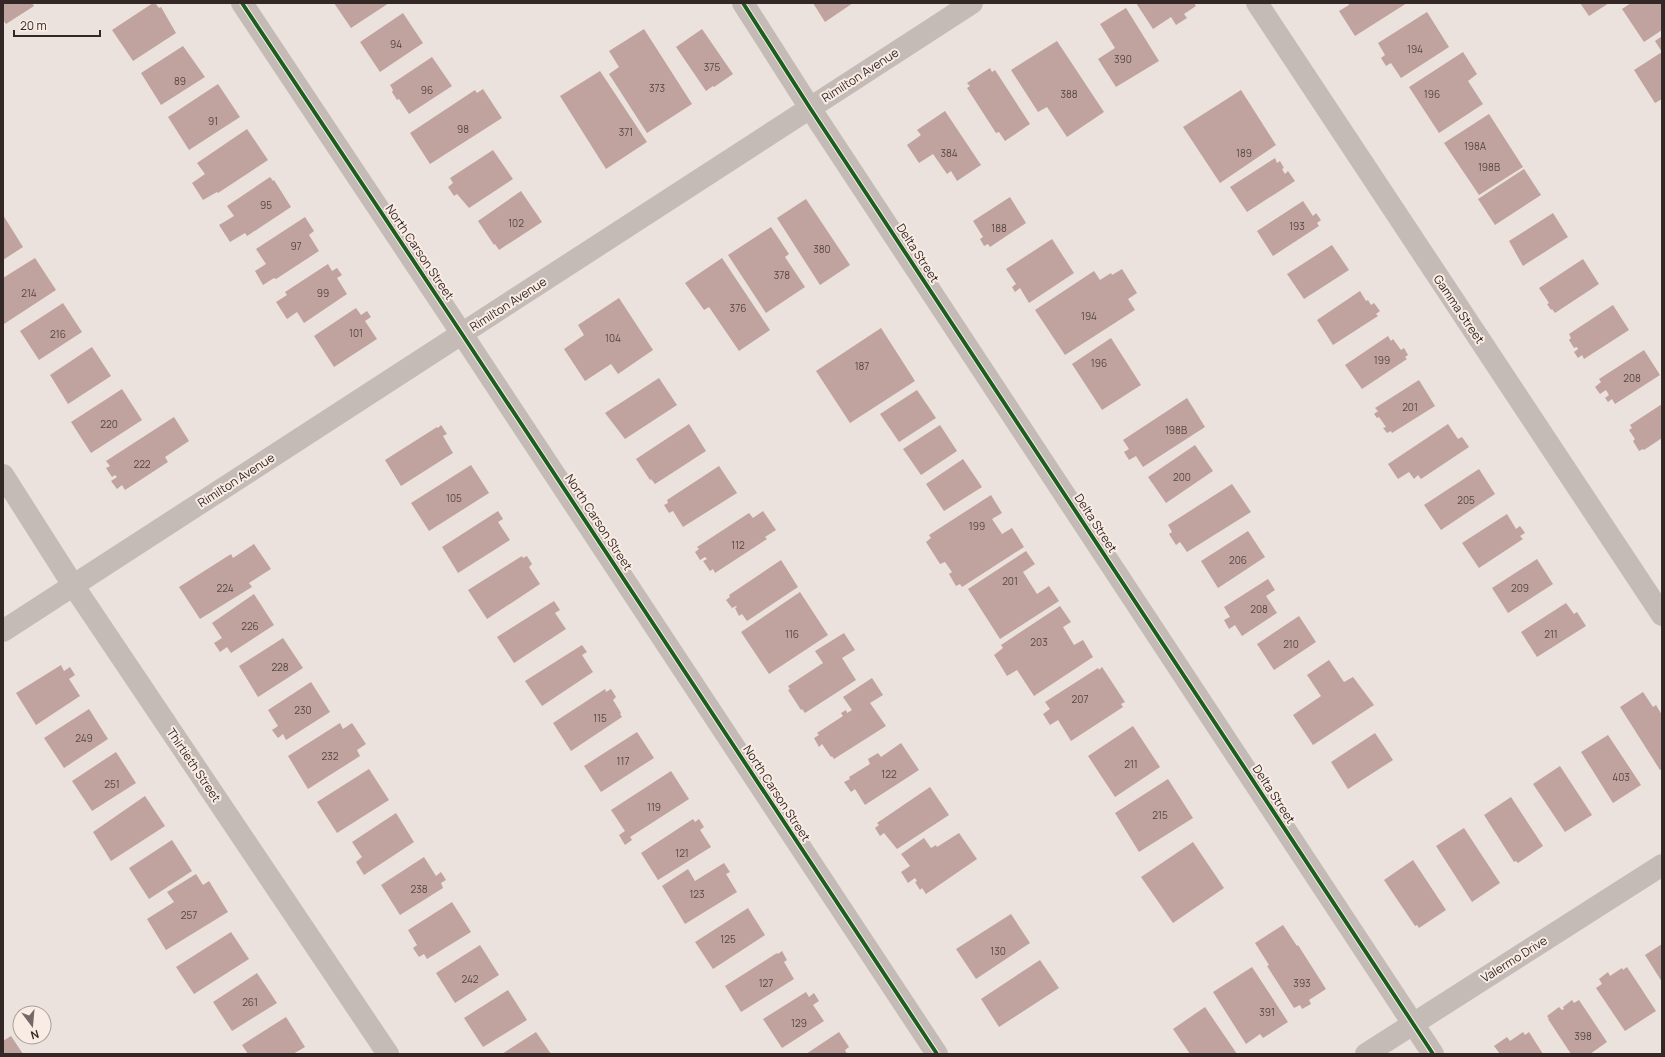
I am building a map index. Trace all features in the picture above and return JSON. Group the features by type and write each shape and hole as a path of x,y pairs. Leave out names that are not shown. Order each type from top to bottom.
{"street":[{"name":"North Carson Street","path":"242,3 938,1054"},
{"name":"Delta Street","path":"743,3 810,108 1433,1054"},
{"name":"Rimilton Avenue","path":"3,631 972,3"},
{"name":"Gamma Street","path":"1257,3 1662,615"},
{"name":"Thirtieth Street","path":"3,475 73,585 388,1054"},
{"name":"Valermo Drive","path":"1366,1054 1412,1023 1662,865"}],"building":[{"path":"3,3 32,3 34,6 6,24 3,20"},
{"path":"155,3 159,8 161,7 176,33 133,61 112,30"},
{"path":"334,3 389,3 351,28"},
{"path":"813,3 853,3 825,22"},
{"path":"1136,3 1194,3 1196,6 1184,14 1187,18 1176,25 1171,17 1153,29"},
{"path":"1348,3 1407,3 1355,36 1339,11 1349,5"},
{"path":"1580,3 1609,3 1589,16"},
{"path":"1631,3 1662,3 1662,30 1644,42 1622,9"},
{"path":"1126,8 1159,61 1116,87 1098,59 1115,48 1100,24"},
{"path":"1427,12 1449,47 1401,78 1391,63 1386,66 1381,58 1385,55 1378,43"},
{"path":"403,13 423,43 380,72 360,42"},
{"path":"644,29 692,104 647,133 609,74 619,67 609,51"},
{"path":"702,29 733,74 706,91 676,47"},
{"path":"1662,36 1662,52 1655,41"},
{"path":"1057,41 1104,112 1067,137 1047,107 1038,112 1011,70"},
{"path":"183,46 205,77 161,105 141,73"},
{"path":"1463,52 1477,74 1468,81 1483,104 1439,133 1409,87"},
{"path":"1662,52 1662,99 1655,103 1634,70"},
{"path":"432,57 452,86 409,114 399,99 397,100 390,85"},
{"path":"990,68 992,72 995,70 1030,124 1005,141 999,132 996,133 967,88 970,86 967,83"},
{"path":"600,71 647,142 606,169 560,96"},
{"path":"218,84 240,117 189,150 168,117"},
{"path":"483,89 502,118 430,164 410,133 475,90 477,93"},
{"path":"1241,90 1276,145 1220,183 1183,127"},
{"path":"945,111 981,165 957,181 951,171 947,174 933,154 919,163 907,145 921,135 917,130"},
{"path":"1489,114 1523,167 1479,195 1444,143"},
{"path":"247,129 268,160 218,193 217,192 203,200 192,183 205,174 197,163"},
{"path":"493,150 513,179 469,208 457,194 454,196 448,187 453,183 450,178"},
{"path":"1275,158 1277,163 1280,161 1284,168 1282,169 1285,174 1288,171 1295,181 1247,212 1230,187"},
{"path":"1524,169 1541,195 1495,225 1478,199"},
{"path":"270,177 273,181 274,180 291,207 247,236 245,233 230,242 219,225 234,216 227,206"},
{"path":"521,191 542,222 499,250 478,221"},
{"path":"1010,197 1026,223 990,247 988,244 984,246 980,239 983,237 973,221"},
{"path":"806,199 850,265 820,285 777,218"},
{"path":"1303,201 1313,216 1316,213 1321,220 1317,223 1319,226 1273,256 1257,231"},
{"path":"1553,213 1568,237 1523,266 1509,241"},
{"path":"3,215 23,247 3,260"},
{"path":"305,217 314,231 309,235 319,251 276,279 274,278 263,285 255,271 266,264 256,249"},
{"path":"771,227 789,254 785,257 805,287 766,313 728,255"},
{"path":"1052,239 1074,273 1029,303 1020,288 1015,292 1012,287 1016,284 1006,269"},
{"path":"1332,245 1349,270 1304,299 1287,274"},
{"path":"35,258 56,290 4,324 3,278"},
{"path":"722,258 770,330 739,351 709,307 704,310 685,283"},
{"path":"1583,259 1599,284 1555,313 1547,304 1549,303 1539,288"},
{"path":"328,264 332,271 337,268 342,275 337,278 347,294 304,323 297,312 287,319 276,302 287,295 285,292"},
{"path":"1122,269 1137,293 1128,299 1135,310 1065,355 1035,310 1094,271 1100,280 1111,273 1112,275"},
{"path":"1360,291 1366,301 1368,300 1371,305 1374,303 1380,311 1376,314 1378,316 1333,345 1317,320"},
{"path":"619,298 653,350 618,374 611,364 585,381 564,349 584,335 578,325"},
{"path":"63,303 82,332 39,360 20,331"},
{"path":"1613,305 1629,330 1584,359 1582,355 1578,358 1574,352 1578,349 1577,347 1574,348 1569,340 1571,338 1569,334"},
{"path":"356,308 361,315 367,311 371,317 365,321 377,339 334,367 314,336"},
{"path":"881,328 915,381 850,423 816,371"},
{"path":"1388,336 1391,341 1393,339 1401,350 1404,348 1408,355 1405,357 1407,359 1362,389 1345,365"},
{"path":"1111,338 1141,385 1102,410 1072,364"},
{"path":"92,347 111,376 68,404 50,375"},
{"path":"1644,350 1660,375 1615,404 1612,399 1608,402 1605,398 1609,395 1606,390 1600,394 1595,387 1601,382 1599,379"},
{"path":"659,378 677,405 625,439 605,413"},
{"path":"1419,380 1435,406 1392,433 1391,431 1387,433 1383,428 1386,427 1379,417 1377,418 1374,414 1378,411 1375,408"},
{"path":"122,389 142,420 91,453 71,422"},
{"path":"917,390 936,418 899,442 880,414"},
{"path":"1187,398 1205,427 1143,467 1136,456 1129,460 1124,452 1129,449 1123,440"},
{"path":"1662,404 1662,438 1644,450 1639,451 1633,441 1635,439 1629,430 1632,428 1630,425"},
{"path":"174,417 189,441 165,457 168,462 125,490 122,485 117,489 111,481 117,477 115,475 112,477 106,468 110,466 106,461"},
{"path":"689,424 706,451 655,484 651,479 650,480 636,459"},
{"path":"1448,424 1458,439 1462,437 1469,447 1421,479 1418,475 1414,479 1409,472 1398,479 1388,464"},
{"path":"441,425 447,434 443,436 453,453 401,486 385,460"},
{"path":"940,425 957,451 921,475 903,449"},
{"path":"1195,445 1213,471 1166,503 1148,477"},
{"path":"963,459 982,487 944,511 926,484"},
{"path":"471,465 489,493 429,531 411,503"},
{"path":"719,466 737,493 683,527 673,511 669,513 664,505 668,503 667,500"},
{"path":"1479,469 1495,494 1441,530 1424,505"},
{"path":"1232,484 1251,512 1187,552 1180,542 1176,545 1169,534 1172,532 1168,525"},
{"path":"991,495 1002,513 992,519 1002,534 1012,528 1024,547 962,587 960,584 956,586 949,574 952,572 945,562 940,564 926,542 931,538 929,535"},
{"path":"498,511 503,519 498,522 510,540 458,573 442,547"},
{"path":"763,511 776,530 765,537 767,539 715,573 713,569 710,571 703,561 707,559 705,557 700,560 695,552 699,549 697,547 749,513 753,518"},
{"path":"1507,514 1516,529 1520,526 1525,533 1520,536 1523,539 1479,568 1462,543"},
{"path":"1248,531 1265,557 1218,588 1201,561"},
{"path":"254,544 271,569 249,583 252,587 200,619 179,587 231,554 233,558"},
{"path":"1026,551 1035,564 1023,572 1037,594 1049,586 1059,601 1000,639 968,589"},
{"path":"522,556 523,558 527,556 532,564 529,567 540,584 487,619 468,590"},
{"path":"1537,559 1553,584 1508,613 1492,588"},
{"path":"781,560 798,587 747,621 742,614 739,616 735,608 737,607 732,608 726,600 730,597 729,595"},
{"path":"1268,579 1275,590 1266,596 1277,613 1242,636 1235,625 1229,629 1224,620 1230,617 1224,607"},
{"path":"800,592 828,635 769,674 741,632"},
{"path":"254,594 274,625 231,653 227,647 220,652 214,643 222,638 212,623"},
{"path":"554,601 560,610 555,613 566,629 514,663 497,637"},
{"path":"1566,603 1574,614 1577,612 1586,626 1537,657 1521,632"},
{"path":"1060,606 1071,622 1063,627 1074,645 1083,640 1093,657 1034,696 1017,670 1007,676 994,655 1003,648 1001,645"},
{"path":"1299,616 1316,642 1274,670 1257,644"},
{"path":"844,633 855,650 842,658 856,680 805,713 802,709 801,710 788,690 790,689 788,686 823,663 815,651"},
{"path":"283,638 303,668 258,697 239,666"},
{"path":"582,645 587,652 582,655 593,672 542,706 525,681"},
{"path":"1329,660 1344,682 1353,677 1374,705 1313,745 1293,715 1321,696 1307,675"},
{"path":"61,665 64,671 70,667 75,675 69,679 80,696 36,725 16,693"},
{"path":"1102,667 1125,702 1121,704 1123,707 1071,741 1058,720 1050,725 1043,714 1050,709 1045,702 1098,668 1099,670"},
{"path":"872,678 883,695 870,703 886,726 834,759 822,744 819,747 814,738 819,735 817,733 843,716 841,713 846,710 847,713 852,710 843,697"},
{"path":"311,682 330,712 286,740 283,734 278,738 272,730 278,726 268,710"},
{"path":"605,689 606,692 611,689 616,697 613,700 622,717 571,751 553,723"},
{"path":"1643,692 1653,707 1656,705 1662,715 1662,769 1660,770 1620,707"},
{"path":"89,709 108,739 64,768 44,738"},
{"path":"340,723 343,729 352,723 366,744 357,750 360,756 308,789 288,756"},
{"path":"1133,726 1160,767 1115,797 1088,756"},
{"path":"637,732 654,758 601,792 584,766"},
{"path":"1375,733 1393,760 1348,789 1331,762"},
{"path":"1608,735 1641,785 1613,803 1581,752"},
{"path":"901,743 919,770 865,805 855,789 851,792 844,782 850,779 849,777 870,764 868,759 878,753 881,757"},
{"path":"116,752 136,783 92,811 72,781"},
{"path":"1560,766 1592,815 1565,832 1533,784"},
{"path":"369,769 389,800 337,833 317,802"},
{"path":"671,771 689,799 630,837 632,840 625,845 619,835 625,831 611,810"},
{"path":"1168,779 1193,818 1139,852 1115,813"},
{"path":"930,787 949,815 897,849 884,833 880,836 875,828 879,825 877,823"},
{"path":"145,796 165,826 111,861 93,832"},
{"path":"1511,797 1543,846 1518,863 1516,861 1514,862 1484,815"},
{"path":"396,813 414,842 364,875 356,862 362,857 352,842"},
{"path":"693,819 695,822 699,819 704,827 700,830 711,847 658,880 641,853"},
{"path":"1464,828 1500,883 1472,902 1436,846"},
{"path":"959,833 977,859 926,894 922,888 920,890 915,882 917,881 915,878 908,883 901,872 910,866 901,854 924,838 931,848 936,845 937,847"},
{"path":"172,840 192,871 149,899 129,868"},
{"path":"1193,842 1224,888 1173,923 1141,877"},
{"path":"424,857 436,876 441,872 446,880 441,883 443,888 400,915 381,885"},
{"path":"1413,860 1446,910 1419,928 1417,925 1415,926 1384,880"},
{"path":"724,863 730,872 726,874 737,892 685,924 662,886 688,869 695,881"},
{"path":"196,874 203,885 209,881 228,912 166,950 147,919 174,902 167,892"},
{"path":"452,902 471,932 427,959 424,954 419,957 413,948 417,945 408,930"},
{"path":"748,908 765,935 713,969 695,942"},
{"path":"1011,914 1030,943 976,979 956,949"},
{"path":"1283,925 1297,946 1298,945 1326,989 1309,1000 1311,1004 1302,1009 1300,1005 1294,1008 1267,966 1269,965 1255,943"},
{"path":"231,932 249,959 194,994 176,967"},
{"path":"1662,944 1662,982 1645,955"},
{"path":"480,945 499,975 455,1003 436,973"},
{"path":"782,951 787,960 784,962 794,979 741,1012 725,986"},
{"path":"1040,960 1059,988 999,1027 981,999"},
{"path":"1252,967 1288,1022 1263,1038 1260,1034 1246,1044 1213,992"},
{"path":"1627,967 1656,1011 1625,1031 1596,988 1602,984 1599,979 1608,972 1610,976 1622,968 1623,970"},
{"path":"257,973 277,1003 232,1031 213,1002"},
{"path":"508,990 527,1020 483,1047 464,1018"},
{"path":"806,992 809,997 814,993 819,1001 813,1005 824,1021 782,1048 763,1019"},
{"path":"1572,1000 1574,1003 1579,1000 1607,1042 1590,1054 1571,1054 1547,1016 1559,1007 1562,1010 1564,1009 1563,1007"},
{"path":"1205,1007 1237,1054 1190,1054 1173,1029"},
{"path":"286,1017 305,1047 293,1054 248,1054 242,1045"},
{"path":"536,1032 551,1054 502,1054"},
{"path":"839,1032 849,1047 845,1050 847,1054 806,1054"},
{"path":"1523,1032 1525,1035 1529,1032 1543,1054 1500,1054 1494,1046 1507,1037 1510,1041"},
{"path":"11,1036 12,1045 17,1045 23,1054 3,1054 3,1041"}],"cycle path":[{"path":"242,3 937,1054"},
{"path":"743,3 810,108 1433,1054"}]}
